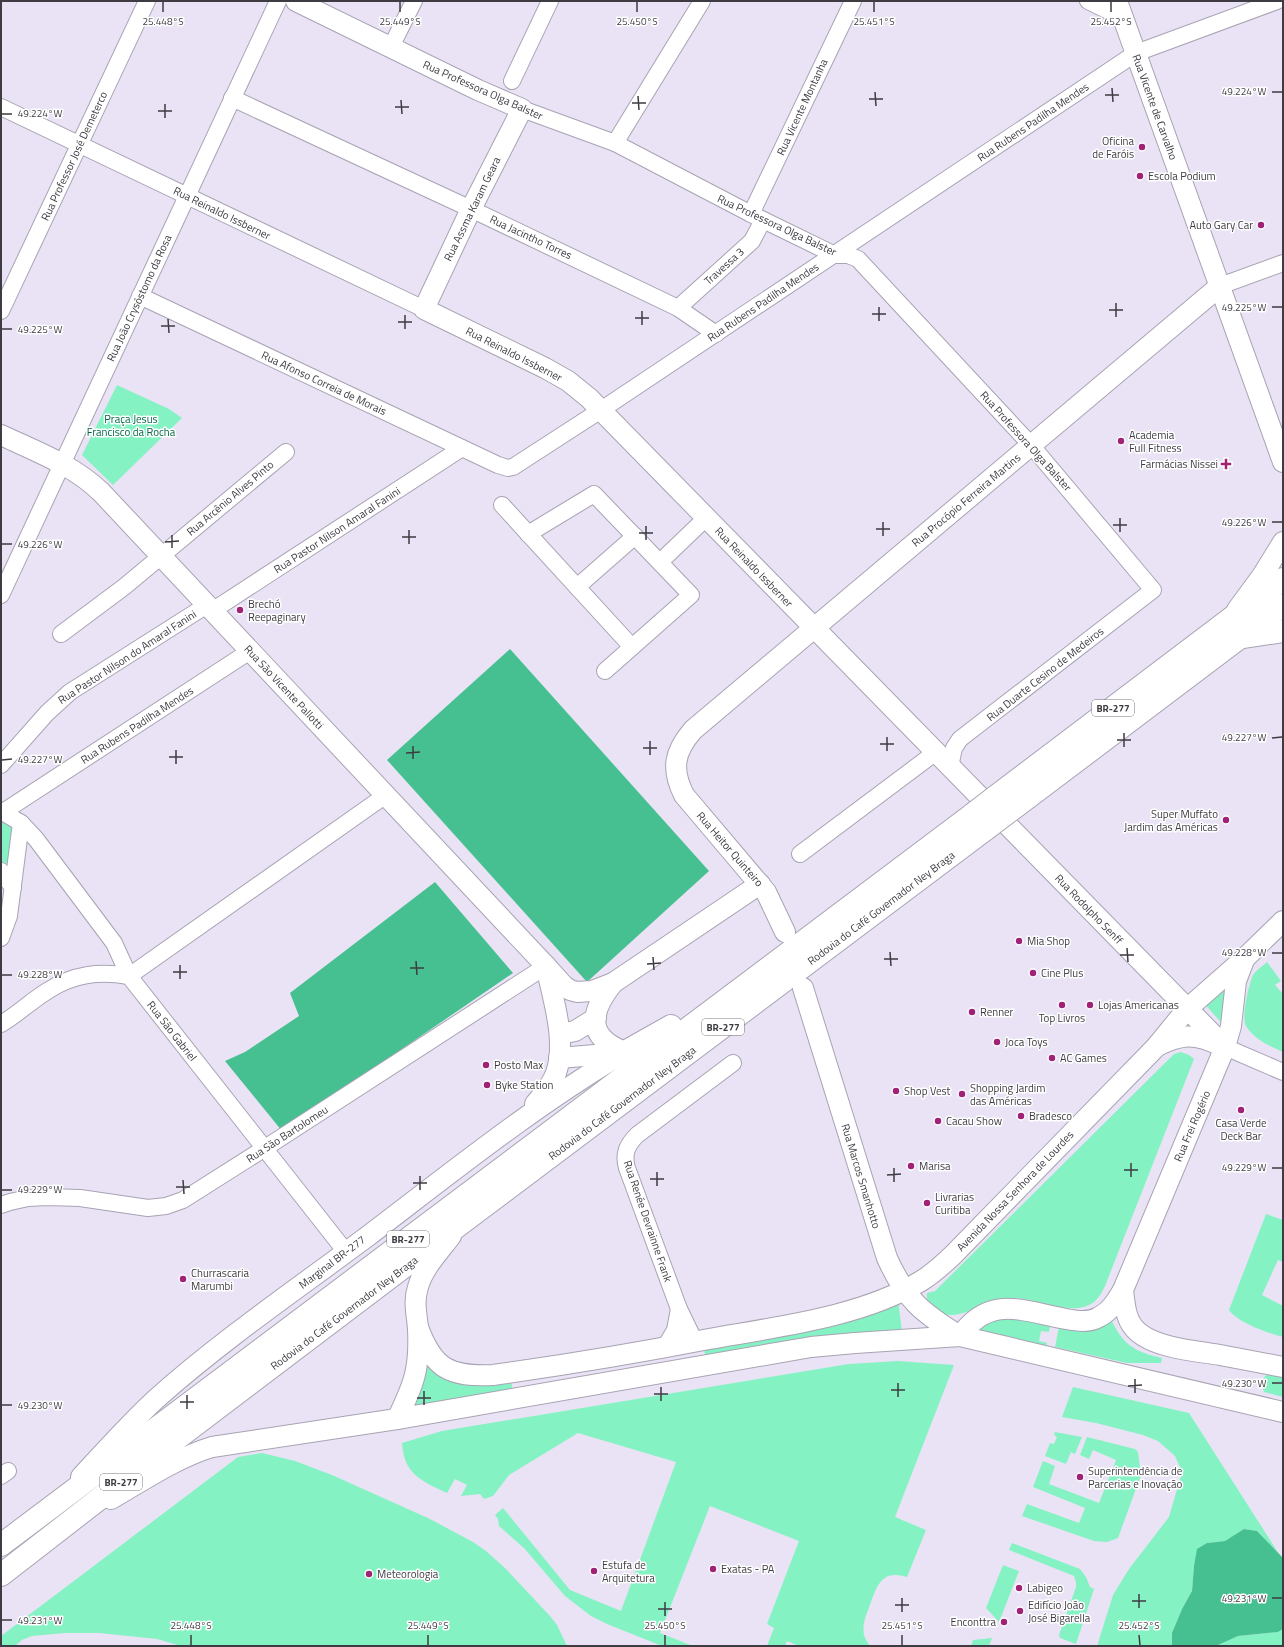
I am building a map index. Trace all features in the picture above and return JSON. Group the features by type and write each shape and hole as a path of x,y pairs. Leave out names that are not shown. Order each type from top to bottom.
{"highway":[{"name":"Rodovia do Café Governador Ney Braga","path":"1,1575 1235,628 1283,579"},
{"name":"Rodovia do Café Governador Ney Braga","path":"1235,628 1283,605"},
{"path":"1235,628 1283,631"},
{"name":"Rodovia do Café Governador Ney Braga","path":"1,1545 755,978 992,813"},
{"path":"625,1052 755,978"}],"main road":[{"name":"Rua Professora Olga Balster","path":"296,1 478,90 522,109"},
{"name":"Rua Vicente de Carvalho","path":"1120,9 1283,462"},
{"name":"Rua Assma Karam Geara","path":"424,309 471,209 522,109"},
{"name":"Rua Procópio Ferreira Martins","path":"675,768 678,753 684,739 693,730 1220,286"},
{"name":"Rua Reinaldo Issberner","path":"424,309 557,374 579,389 936,752 992,813"},
{"name":"Rua São Vicente Pallotti","path":"1,435 62,463 89,480 162,556 564,986 577,992 592,991 613,983"},
{"path":"1235,628 1262,576 1283,542"},
{"name":"Rua Heitor Quinteiro","path":"675,768 678,782 684,795 760,884 774,906 785,932"},
{"name":"Rua Rodolpho Senff","path":"992,813 1225,1047"},
{"path":"625,1052 612,1047 604,1041 599,1034 596,1018 600,1001 613,983 760,884"},
{"name":"Avenida Nossa Senhora de Lourdes","path":"418,1327 430,1354 452,1371 465,1375 493,1375 695,1342 816,1319 875,1302 904,1291 922,1281 947,1260 1156,1047 1187,1009 1245,958 1279,923"},
{"name":"Rua Frei Rogério","path":"960,1336 968,1325 975,1319 1002,1308 1022,1309 1077,1321 1088,1321 1099,1318 1108,1312 1123,1290 1225,1047 1231,1026 1236,981 1245,958"},
{"path":"524,1118 547,1089 556,1074 559,1058 560,1034 546,966"},
{"name":"Rua Marcos Smanhotto","path":"803,988 880,1239 896,1277 904,1291 930,1317 960,1336"},
{"path":"560,1034 575,1031 596,1018"},
{"path":"1156,1047 1170,1040 1190,1036 1206,1038 1225,1047"},
{"path":"559,1058 625,1052"},
{"name":"Marginal BR-277","path":"62,1500 124,1430 161,1395 219,1347 524,1118 598,1068 625,1052"},
{"path":"396,1419 408,1395 418,1367 418,1327 415,1310 415,1297 422,1276 459,1225"},
{"path":"1123,1290 1125,1308 1129,1320 1137,1332 1146,1338 1178,1347 1283,1367"},
{"path":"63,1528 175,1461 212,1447 396,1419 832,1345 960,1336 1283,1412"},
{"path":"675,1371 688,1362 693,1352 695,1342"}],"street":[{"name":"Rua Professor José Demeterco","path":"1,311 147,1"},
{"name":"Rua João Crysóstomo da Rosa","path":"1,595 278,1"},
{"path":"391,47 414,1"},
{"path":"512,81 550,1"},
{"path":"615,143 702,1"},
{"name":"Rua Vicente Montanha","path":"757,217 853,1"},
{"path":"1088,1 1120,9"},
{"name":"Rua Rubens Padilha Mendes","path":"508,468 519,464 601,410 1136,53 1277,1"},
{"name":"Rua Jacintho Torres","path":"232,98 471,209 678,308 716,334"},
{"name":"Rua Reinaldo Issberner","path":"1,107 424,309"},
{"name":"Rua Professora Olga Balster","path":"522,109 615,143 757,217 835,255 848,255 858,259 1031,445 1153,590"},
{"name":"Travessa 3","path":"678,308 752,241 757,217"},
{"name":"Rua Procópio Ferreira Martins","path":"1220,286 1283,263"},
{"name":"Rua Afonso Correia de Morais","path":"140,296 498,465 508,468"},
{"name":"Rua Pastor Nilson Amaral Fanini","path":"210,608 462,448"},
{"name":"Rua Arcênio Alves Pinto","path":"61,634 124,587 286,452"},
{"path":"528,534 594,494 692,595 605,671"},
{"path":"502,505 632,647"},
{"path":"660,562 706,518"},
{"path":"577,587 635,536"},
{"name":"Rua Duarte Cesino de Medeiros","path":"950,767 954,748 960,739 1153,590"},
{"name":"Rua Pastor Nilson do Amaral Fanini","path":"1,765 47,713 70,692 210,608"},
{"name":"Rua Rubens Padilha Mendes","path":"2,812 250,651"},
{"path":"800,854 936,752"},
{"path":"1,1024 19,1013 48,990 61,983 80,976 99,973 129,976 386,795"},
{"name":"Rua São Gabriel","path":"2,812 21,823 36,839 114,943 129,976 266,1148 346,1252"},
{"path":"1,938 9,916 21,823"},
{"path":"1,871 12,888"},
{"name":"Rua São Bartolomeu","path":"1,1206 10,1202 28,1198 80,1198 148,1208 166,1206 183,1200 266,1148 546,966"},
{"name":"Rua Rodolpho Senff","path":"1225,1047 1283,1072"},
{"name":"Rua Renée Devrainne Frank","path":"695,1342 679,1309 627,1168 625,1153 627,1147 637,1135 733,1063"},
{"path":"665,1347 675,1330 679,1309"}],"green space":[{"name":"Praça Jesus Francisco da Rocha","path":"117,385 169,409 182,418 113,485 82,455"},
{"path":"510,649 709,871 587,982 387,760"},
{"path":"1,817 11,824 12,827 7,868 1,864"},
{"path":"435,882 513,973 282,1131 225,1061 245,1052 299,1016 290,993"},
{"path":"1267,962 1281,981 1275,985 1283,994 1283,1052 1267,1045 1253,1035 1246,1026 1245,1021 1244,1015 1246,1000 1251,979 1254,973"},
{"path":"1230,975 1226,1028 1202,1001"},
{"path":"1181,1052 1194,1059 1105,1286 1097,1299 1089,1305 1079,1308 1068,1308 1022,1299 996,1299 965,1312 950,1315 942,1313 930,1306 927,1300 927,1293 935,1291 1174,1054"},
{"path":"1266,1214 1283,1220 1283,1262 1278,1260 1262,1295 1283,1306 1283,1337 1246,1323 1233,1315 1229,1310"},
{"path":"898,1300 902,1332 705,1357 704,1346"},
{"path":"1012,1316 1050,1325 1049,1332 1041,1331 1039,1341 1047,1343 1045,1350 975,1332 986,1321"},
{"path":"1110,1317 1124,1340 1136,1350 1162,1358 1161,1363 1127,1363 1055,1347 1059,1327"},
{"path":"419,1355 440,1363 510,1373 514,1399 397,1419"},
{"path":"898,1361 954,1365 895,1517 926,1530 907,1577 892,1575 886,1577 878,1585 875,1591 864,1623 864,1636 870,1646 799,1646 787,1641 785,1646 767,1646 774,1628 767,1624 799,1541 710,1506 660,1633 693,1646 662,1646 591,1616 565,1596 524,1548 499,1526 498,1519 495,1515 503,1508 570,1590 621,1611 676,1462 578,1433 509,1475 493,1496 484,1499 480,1494 461,1496 467,1485 455,1479 447,1493 430,1485 416,1476 406,1463 403,1454 402,1443 442,1431 849,1364"},
{"path":"1268,1374 1283,1375 1283,1397 1264,1392 1262,1382"},
{"path":"1073,1387 1189,1413 1279,1554 1257,1531 1245,1529 1225,1541 1207,1543 1194,1566 1192,1591 1182,1609 1172,1633 1172,1646 1098,1646 1098,1643 1113,1595 1129,1569 1169,1517 1182,1472 1175,1456 1158,1441 1143,1435 1096,1423 1062,1417"},
{"path":"1055,1432 1082,1437 1075,1454 1071,1452 1066,1464 1045,1456 1050,1443 1054,1444 1057,1437 1054,1435"},
{"path":"1087,1437 1135,1449 1138,1452 1141,1475 1118,1538 1107,1542 1094,1541 1022,1516 1027,1504 1079,1523 1085,1508 1033,1487 1043,1461 1055,1466 1049,1484 1099,1503 1116,1460 1093,1450 1089,1459 1080,1455"},
{"path":"262,1453 295,1461 332,1475 430,1519 473,1542 486,1551 505,1568 550,1616 557,1625 567,1646 181,1646 157,1639 99,1633 65,1633 32,1636 22,1640 15,1646 1,1646 1,1636 238,1457"},
{"path":"1244,1529 1257,1531 1283,1558 1283,1629 1278,1632 1238,1636 1216,1646 1172,1646 1172,1633 1182,1609 1192,1591 1197,1549 1207,1543 1225,1541"},
{"path":"1012,1543 1080,1569 1086,1577 1090,1587 1094,1589 1076,1644 1060,1638 1059,1635 1076,1587 1074,1576 1009,1550"},
{"path":"1003,1565 1019,1571 999,1622 986,1608"},
{"path":"1283,1629 1283,1646 1216,1646 1238,1636 1278,1632"},
{"path":"992,1638 989,1646 971,1646 973,1640"}],"place":[{"name":"Oficina de Faróis","path":"1142,147"},
{"name":"Escola Podium","path":"1140,176"},
{"name":"Auto Gary Car","path":"1261,225"},
{"name":"Academia Full Fitness","path":"1121,441"},
{"name":"Farmácias Nissei","path":"1226,464"},
{"name":"Brechó Reepaginary","path":"240,610"},
{"name":"Super Muffato Jardim das Américas","path":"1226,820"},
{"name":"Mia Shop","path":"1019,941"},
{"name":"Cine Plus","path":"1033,973"},
{"name":"Top Livros","path":"1062,1005"},
{"name":"Lojas Americanas","path":"1090,1005"},
{"name":"Renner","path":"972,1012"},
{"name":"Joca Toys","path":"997,1042"},
{"name":"AC Games","path":"1052,1058"},
{"name":"Posto Max","path":"486,1065"},
{"name":"Byke Station","path":"487,1085"},
{"name":"Shop Vest","path":"896,1091"},
{"name":"Shopping Jardim das Américas","path":"962,1094"},
{"name":"Casa Verde Deck Bar","path":"1241,1110"},
{"name":"Bradesco","path":"1021,1116"},
{"name":"Cacau Show","path":"938,1121"},
{"name":"Marisa","path":"911,1166"},
{"name":"Livrarias Curitiba","path":"927,1203"},
{"name":"Churrascaria Marumbi","path":"183,1279"},
{"name":"Superintendência de Parcerias e Inovação","path":"1080,1477"},
{"name":"Exatas - PA","path":"713,1569"},
{"name":"Estufa de Arquitetura","path":"594,1571"},
{"name":"Meteorologia","path":"369,1574"},
{"name":"Labigeo","path":"1019,1588"},
{"name":"Edifício João José Bigarella","path":"1020,1611"},
{"name":"Enconttra","path":"1004,1622"}]}
